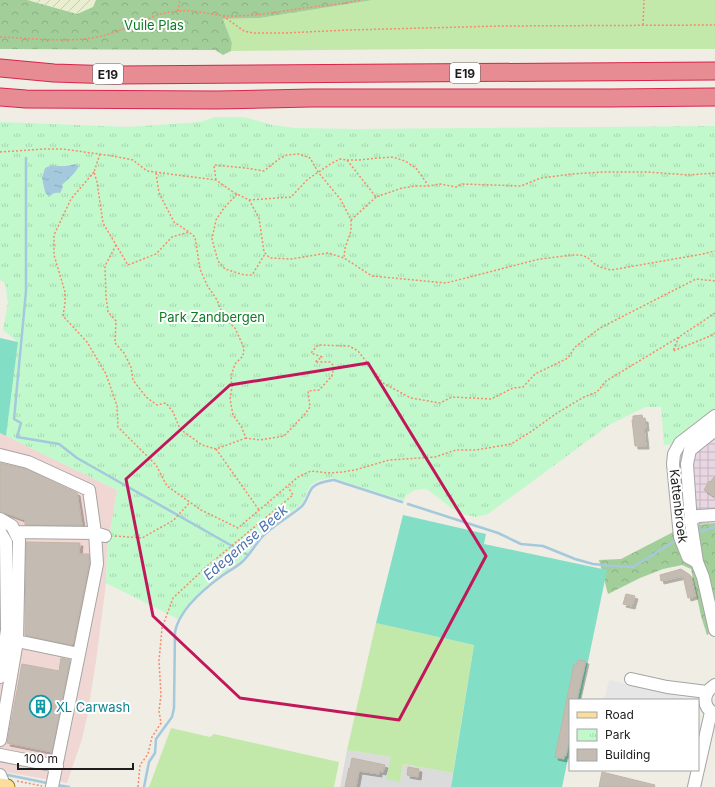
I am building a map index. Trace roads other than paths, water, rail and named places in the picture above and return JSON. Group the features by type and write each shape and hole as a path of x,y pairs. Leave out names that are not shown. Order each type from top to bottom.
{"highway":[{"name":"E19","path":"0,68 54,74 137,75 715,71"},
{"name":"E19","path":"0,98 217,100 312,98 715,97"}],"street":[{"name":"Kattenbroek","path":"715,416 680,443 674,454 673,464 680,537 688,557 697,562 703,577 715,630"},
{"path":"697,562 691,520 688,464 690,450 715,430"},
{"path":"0,455 28,462 89,490 100,534 97,564 57,766 47,786"},
{"path":"691,520 698,516 715,515"},
{"path":"0,519 12,526 19,540 16,641 0,740"},
{"path":"0,532 6,542 7,630 0,677"},
{"path":"15,532 100,534"},
{"path":"16,641 79,654"},
{"path":"631,679 667,687 711,689"},
{"path":"699,768 713,713 707,707 705,697 711,689"},
{"path":"0,755 57,766"},
{"path":"694,787 698,771"}],"water":[{"path":"76,164 79,166 62,185 63,187 60,193 54,193 49,197 45,192 42,178 45,168 52,165 64,166"}],"waterway":[{"path":"26,158 26,291 14,419 21,423 17,437 59,444 77,458 248,555"},
{"name":"Edegemse Beek","path":"144,787 149,762 155,753 156,739 172,717 174,708 175,632 177,624 194,600 216,580 243,561 266,533 301,507 311,489 318,484 334,480 402,502"},
{"name":"Edegemse Beek","path":"408,504 498,533 521,544 543,546 575,559 593,564 633,567 675,541"},
{"name":"Edegemse Beek","path":"699,532 715,527"},
{"path":"8,775 47,783"},
{"path":"57,785 69,787"}],"place":[{"name":"XL Carwash","path":"40,707"}],"park label":[{"name":"Vuile Plas","path":"154,25"},
{"name":"Park Zandbergen","path":"212,317"}]}
